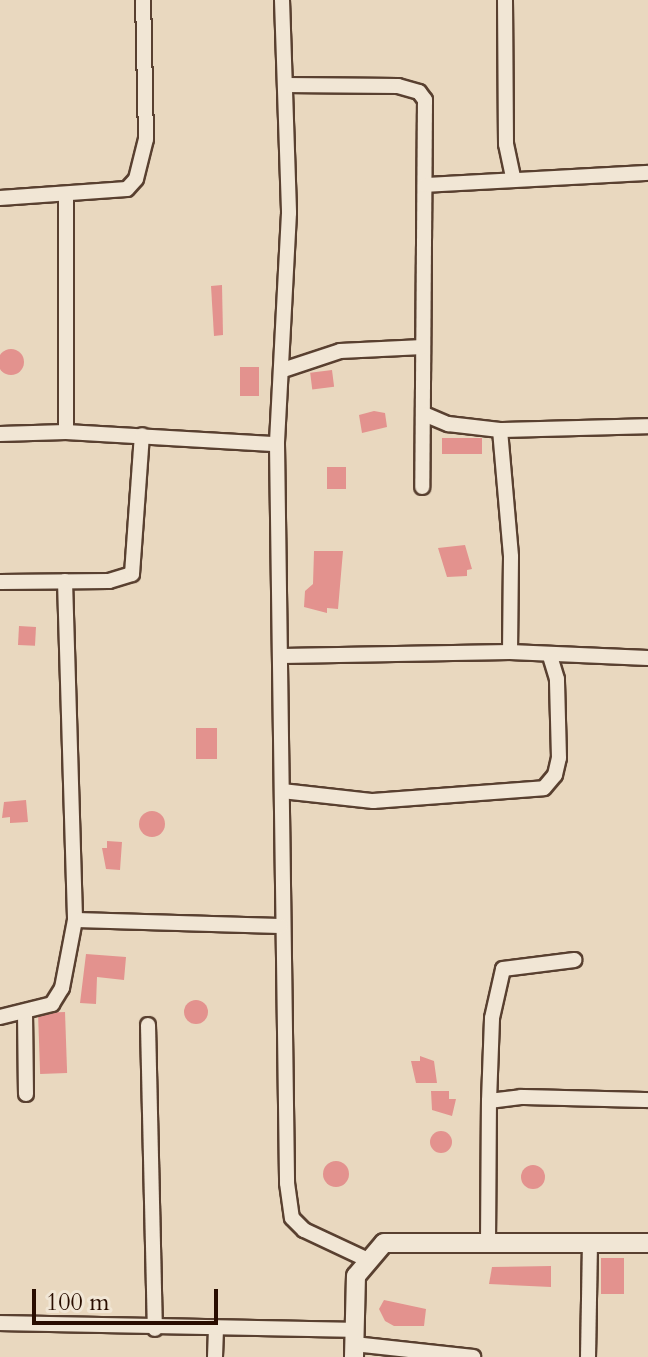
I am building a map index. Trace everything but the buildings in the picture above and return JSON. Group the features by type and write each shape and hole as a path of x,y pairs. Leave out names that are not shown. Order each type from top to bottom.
{"street":[{"path":"0,198 66,197 127,189 143,164 143,0"},
{"path":"282,0 289,213 277,444 282,656 281,926 287,1183 292,1218 319,1239 366,1259"},
{"path":"505,0 506,144 513,177"},
{"path":"285,85 398,86 419,92 425,100 422,487"},
{"path":"425,185 513,177 648,173"},
{"path":"66,197 66,432"},
{"path":"283,370 340,351 423,347"},
{"path":"424,414 448,424 500,430 648,426"},
{"path":"500,430 511,557 510,652"},
{"path":"0,434 66,432 277,444"},
{"path":"0,582 109,581 132,574 142,435"},
{"path":"0,1017 52,1004 62,988 75,920 65,581"},
{"path":"282,656 510,652 648,658"},
{"path":"282,791 373,801 544,788 552,782 559,758 557,679 550,656"},
{"path":"75,920 281,926"},
{"path":"488,1242 492,1018 503,969 574,960"},
{"path":"25,1013 26,1094"},
{"path":"148,1025 155,1329"},
{"path":"489,1101 521,1097 648,1100"},
{"path":"354,1344 352,1294 366,1259 384,1243 648,1243"},
{"path":"588,1357 590,1243"},
{"path":"0,1323 216,1330 473,1357"},
{"path":"215,1357 216,1330"}]}
